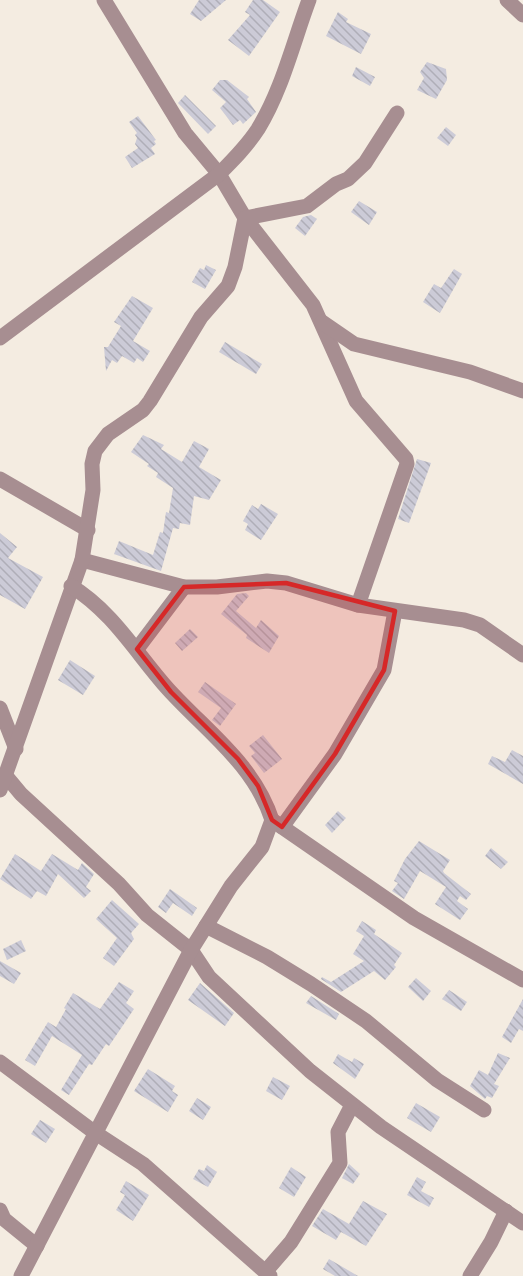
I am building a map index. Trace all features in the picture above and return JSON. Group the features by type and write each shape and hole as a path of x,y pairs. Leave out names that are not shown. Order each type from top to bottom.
{"street":[{"path":"104,0 163,101 219,174 245,218 303,292 322,322 344,380 356,400 406,459 407,464 358,604"},
{"path":"0,339 219,174 258,129 277,90 309,0"},
{"path":"507,0 523,15"},
{"path":"245,218 307,206 336,184 357,172 374,151 397,113"},
{"path":"245,218 233,275 223,294 201,316 143,410 108,434 95,451 88,530 82,560 3,783 21,795 119,884 147,915 190,950 218,986 352,1105 434,1164 523,1223"},
{"path":"322,322 354,344 459,368 523,391"},
{"path":"0,479 88,530"},
{"path":"82,560 184,587 217,587 267,581 286,583 358,604 476,623 523,655"},
{"path":"71,586 104,610 171,692 238,759 258,786 277,824 414,918 523,980"},
{"path":"137,649 184,587"},
{"path":"21,1276 190,950 231,886 262,848 277,824 335,754 384,670 395,611"},
{"path":"0,708 16,749"},
{"path":"206,926 267,957 311,984 366,1021 437,1080 484,1110"},
{"path":"0,1062 94,1132 143,1164 268,1274 291,1242 340,1163 338,1132 352,1105"},
{"path":"0,1210 4,1219 37,1246"},
{"path":"470,1276 491,1242 506,1211"}],"highlighted area":[{"path":"286,583 395,611 384,670 335,754 282,827 272,820 258,786 238,759 171,692 137,649 184,587"}],"building":[{"path":"199,0 226,0 201,21 190,14"},
{"path":"253,0 263,0 280,12 249,56 228,40 250,15 245,12"},
{"path":"338,12 348,19 346,22 371,34 361,54 326,36"},
{"path":"427,62 446,69 447,80 436,99 417,90 424,78 420,72"},
{"path":"356,67 375,77 370,86 352,76"},
{"path":"220,80 227,80 249,97 247,99 256,112 243,124 240,120 233,125 220,108 226,102 212,90"},
{"path":"185,95 216,126 208,134 178,103"},
{"path":"138,116 156,140 154,141 156,144 151,148 155,154 132,168 125,157 138,148 135,144 137,133 129,122"},
{"path":"446,127 456,135 448,146 437,138"},
{"path":"359,201 377,212 369,225 351,212"},
{"path":"311,215 317,219 305,236 295,228 303,217"},
{"path":"206,265 216,270 205,289 192,282 200,268 204,270"},
{"path":"454,269 462,274 440,313 423,302 434,284 441,288"},
{"path":"132,296 153,308 133,341 150,351 143,362 137,358 134,363 122,356 117,363 112,360 106,371 104,347 108,347 121,326 114,322"},
{"path":"225,342 262,364 256,374 219,352"},
{"path":"143,435 164,445 161,449 182,462 194,441 209,449 199,467 221,480 209,500 194,496 190,525 180,523 179,529 173,528 161,571 114,554 119,541 153,555 160,532 163,533 166,512 169,513 173,488 156,477 158,473 147,466 149,464 131,452"},
{"path":"417,459 431,463 409,523 398,519"},
{"path":"261,504 278,514 261,540 245,530 248,524 243,521 252,505 258,509"},
{"path":"0,533 17,547 8,558 43,577 25,609 0,595"},
{"path":"246,593 249,596 236,611 256,628 261,620 279,636 269,653 246,638 247,635 221,614 237,594"},
{"path":"190,629 198,637 182,651 175,643"},
{"path":"70,660 95,676 83,695 58,680"},
{"path":"205,682 236,704 220,726 212,720 221,708 198,692"},
{"path":"263,735 282,759 264,773 251,756 255,753 249,746"},
{"path":"512,750 523,756 523,784 488,764 492,756 505,762"},
{"path":"338,811 346,818 332,833 325,825"},
{"path":"419,841 450,860 444,873 471,894 466,900 460,896 457,901 468,909 460,920 435,904 446,887 420,871 404,899 392,891 398,883 394,881 405,859"},
{"path":"491,848 508,862 501,869 485,856"},
{"path":"15,854 41,871 52,854 78,870 82,863 94,874 86,887 91,891 84,898 58,874 46,896 37,891 31,899 0,879"},
{"path":"170,889 197,908 192,916 173,903 166,913 158,907"},
{"path":"112,900 139,924 131,933 134,939 114,966 103,958 117,938 96,919"},
{"path":"362,921 376,930 374,934 402,953 394,965 396,967 385,980 374,971 341,992 321,979 322,977 331,982 364,961 353,954 364,936 356,931"},
{"path":"21,940 26,951 7,960 3,949"},
{"path":"0,961 21,973 14,984 0,976"},
{"path":"416,978 431,991 423,1001 408,987"},
{"path":"119,982 134,991 126,1003 134,1009 109,1046 106,1044 92,1065 89,1064 69,1095 61,1090 82,1055 52,1036 35,1066 25,1060 48,1022 56,1027 73,993 100,1009"},
{"path":"200,983 234,1013 225,1026 188,1000"},
{"path":"449,990 467,1002 461,1011 442,999"},
{"path":"311,996 339,1014 336,1020 306,1003"},
{"path":"523,999 523,1031 519,1029 511,1043 502,1037"},
{"path":"498,1053 510,1058 494,1084 499,1086 492,1098 487,1096 485,1099 470,1086 479,1070 488,1075"},
{"path":"338,1054 352,1062 354,1058 364,1064 355,1079 333,1063"},
{"path":"148,1069 175,1086 172,1091 178,1095 168,1112 134,1091"},
{"path":"273,1077 290,1086 282,1100 266,1091"},
{"path":"197,1098 211,1107 203,1120 189,1111"},
{"path":"416,1103 440,1117 431,1132 407,1118"},
{"path":"40,1120 55,1129 46,1143 31,1134"},
{"path":"349,1164 360,1174 353,1184 342,1178"},
{"path":"207,1165 217,1172 208,1187 193,1179 199,1169 204,1171"},
{"path":"291,1167 306,1177 294,1197 279,1188"},
{"path":"417,1177 426,1182 421,1191 434,1198 429,1207 407,1195"},
{"path":"126,1181 149,1195 133,1221 116,1210 125,1195 120,1192"},
{"path":"363,1201 387,1214 366,1246 341,1232 336,1240 312,1226 323,1209 349,1224"},
{"path":"329,1259 358,1276 335,1276 323,1269"}]}
